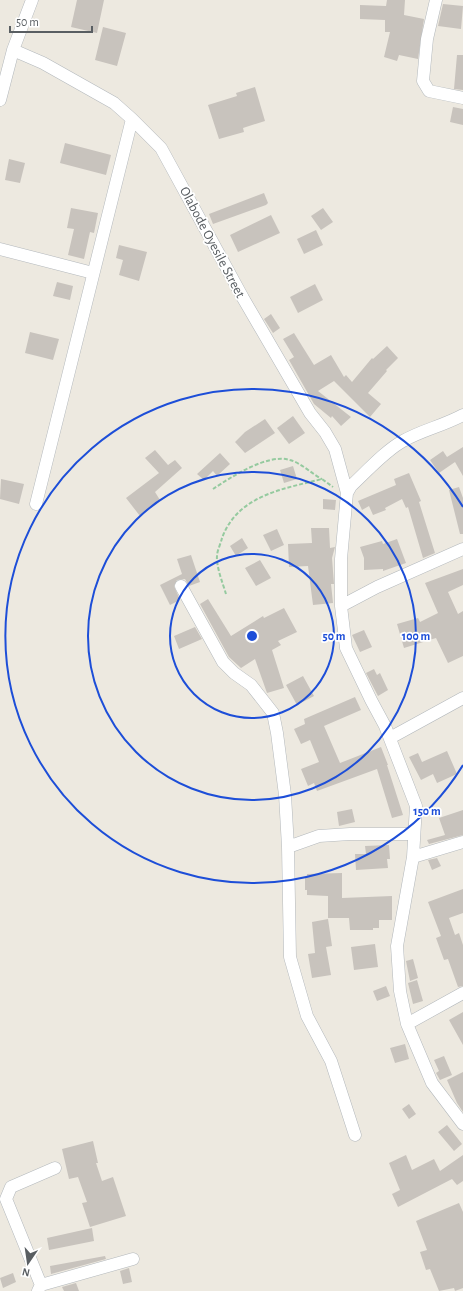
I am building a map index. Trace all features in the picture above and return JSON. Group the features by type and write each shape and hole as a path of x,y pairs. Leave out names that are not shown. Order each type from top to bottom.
{"street":[{"path":"0,100 13,50 32,0"},
{"path":"436,0 427,38 423,81 429,91 463,98"},
{"name":"Olabode Oyesile Street","path":"13,50 76,80 114,103 161,148 247,304 310,413 325,432 335,449 342,491"},
{"path":"36,504 132,119"},
{"path":"0,249 93,273"},
{"path":"463,415 447,424 422,431 401,441 351,486 342,491 341,559 341,606 346,648 390,738 416,806 413,857 396,946 400,991 407,1024 432,1083 463,1124"},
{"path":"341,606 376,587 463,549"},
{"path":"181,586 223,662 234,673 251,685 273,713 285,795 288,847 290,957 307,1016 331,1061 355,1135"},
{"path":"390,738 463,698"},
{"path":"288,847 319,836 350,834 414,834"},
{"path":"413,857 463,842"},
{"path":"407,1024 463,993"},
{"path":"55,1168 11,1187 6,1199 39,1288 133,1259"}],"path":[{"path":"214,488 239,472 266,461 290,460 342,491"},
{"path":"226,594 216,556 225,531 238,511 259,498 284,489 322,480"}],"building":[{"path":"77,0 104,0 97,33 71,27"},
{"path":"387,0 405,0 404,15 424,19 418,59 399,55 397,61 384,57 390,32 385,32 385,20 360,19 360,5 386,6"},
{"path":"443,4 463,6 461,29 438,26"},
{"path":"103,27 126,33 117,66 95,60"},
{"path":"457,55 463,55 463,90 454,89"},
{"path":"255,87 265,121 243,128 244,132 219,139 208,105 237,96 236,93"},
{"path":"453,107 463,109 463,125 450,122"},
{"path":"65,143 111,155 106,175 60,163"},
{"path":"9,159 25,163 20,183 5,180"},
{"path":"264,193 268,203 266,205 213,224 209,214"},
{"path":"71,208 98,213 94,233 90,232 84,259 68,255 74,229 67,228"},
{"path":"323,208 333,222 321,230 311,216"},
{"path":"271,215 280,233 238,252 230,235"},
{"path":"316,230 323,245 304,254 297,239"},
{"path":"119,245 147,252 139,281 119,275 123,260 116,258"},
{"path":"57,282 73,286 70,300 53,296"},
{"path":"315,284 323,300 298,313 290,297"},
{"path":"271,314 280,328 273,333 264,319"},
{"path":"30,332 59,339 53,360 25,353"},
{"path":"294,333 314,365 331,355 344,377 346,375 352,382 372,358 373,359 387,346 398,358 386,370 387,371 368,393 381,404 370,417 334,381 318,391 351,417 341,426 332,416 331,418 314,404 289,360 294,357 283,339"},
{"path":"293,416 305,433 289,444 277,428"},
{"path":"265,419 275,433 245,453 235,442 245,432"},
{"path":"463,447 463,476 455,462 439,473 430,460 443,451 447,457"},
{"path":"155,450 168,465 175,460 182,468 155,492 160,500 140,516 126,498 159,473 145,458"},
{"path":"220,453 230,464 217,476 213,471 204,480 197,474"},
{"path":"293,466 297,479 284,483 280,470"},
{"path":"409,473 421,501 419,502 435,553 423,558 408,507 406,508 402,499 385,508 386,510 373,515 369,506 362,510 358,501 396,485 394,479"},
{"path":"1,479 24,484 19,504 0,499"},
{"path":"459,487 463,498 463,534 460,534 449,490"},
{"path":"323,499 336,500 335,510 323,509"},
{"path":"311,528 329,528 330,548 335,547 332,558 334,584 331,584 333,603 313,605 308,566 289,567 288,544 312,543"},
{"path":"277,529 284,545 271,551 263,535"},
{"path":"242,538 248,548 236,556 230,546"},
{"path":"397,539 406,563 383,571 383,569 364,570 364,558 360,547 382,541 383,544"},
{"path":"191,555 200,582 189,586 185,579 177,580 174,586 180,600 170,605 160,585 182,574 177,559"},
{"path":"260,560 271,578 256,586 245,568"},
{"path":"463,569 463,585 448,592 458,614 463,611 463,656 448,663 436,638 404,648 397,624 418,618 420,622 438,613 425,583"},
{"path":"208,599 231,636 263,616 264,618 284,608 297,632 278,641 281,645 272,650 284,688 267,693 255,659 241,668 229,657 200,604"},
{"path":"195,627 202,639 179,649 174,636"},
{"path":"364,630 372,647 360,652 352,635"},
{"path":"374,669 377,675 380,673 388,690 378,696 366,673"},
{"path":"303,676 314,696 297,705 286,685"},
{"path":"355,697 361,710 324,726 340,763 381,747 403,815 392,818 377,769 317,791 314,783 308,786 301,769 319,762 310,740 301,744 294,729 305,724 304,719"},
{"path":"447,751 457,774 437,783 433,774 421,780 409,757 418,753 422,762"},
{"path":"352,809 355,822 339,826 337,812"},
{"path":"463,810 463,835 429,844 427,840 445,835 439,818"},
{"path":"389,845 390,859 387,859 388,868 356,870 355,854 366,854 365,846"},
{"path":"437,858 441,866 432,870 428,860"},
{"path":"342,873 342,898 392,896 392,920 379,920 379,928 373,928 373,930 350,930 349,918 328,918 328,896 307,895 307,890 305,890 305,877 307,877 307,874"},
{"path":"463,889 463,913 449,918 455,935 459,933 463,945 463,986 458,987 448,959 444,960 436,938 441,936 428,902"},
{"path":"328,919 332,946 326,947 331,975 312,978 308,954 315,953 312,922"},
{"path":"375,944 378,967 354,970 351,947"},
{"path":"413,959 418,978 410,981 406,961"},
{"path":"417,980 423,1001 413,1004 408,983"},
{"path":"386,986 390,996 377,1001 373,991"},
{"path":"463,1012 463,1045 449,1020"},
{"path":"405,1044 409,1059 395,1063 390,1048"},
{"path":"444,1056 452,1075 440,1080 436,1073 439,1071 434,1060"},
{"path":"463,1072 463,1112 457,1103 447,1080"},
{"path":"409,1104 416,1114 409,1119 402,1109"},
{"path":"447,1125 462,1144 454,1151 438,1132"},
{"path":"93,1141 98,1163 96,1163 102,1181 113,1177 126,1216 90,1227 82,1203 87,1202 78,1177 69,1179 62,1149"},
{"path":"406,1155 412,1170 434,1159 440,1171 463,1155 463,1181 457,1185 452,1179 398,1207 392,1194 400,1190 389,1163"},
{"path":"459,1203 463,1212 463,1288 455,1291 454,1288 439,1291 430,1269 426,1270 420,1252 427,1250 416,1221"},
{"path":"92,1228 94,1241 49,1250 47,1238"},
{"path":"105,1256 106,1259 51,1274 50,1266"},
{"path":"129,1268 132,1282 123,1284 120,1271"},
{"path":"13,1273 16,1282 3,1288 0,1278"},
{"path":"76,1283 79,1291 64,1291 62,1287"}]}
